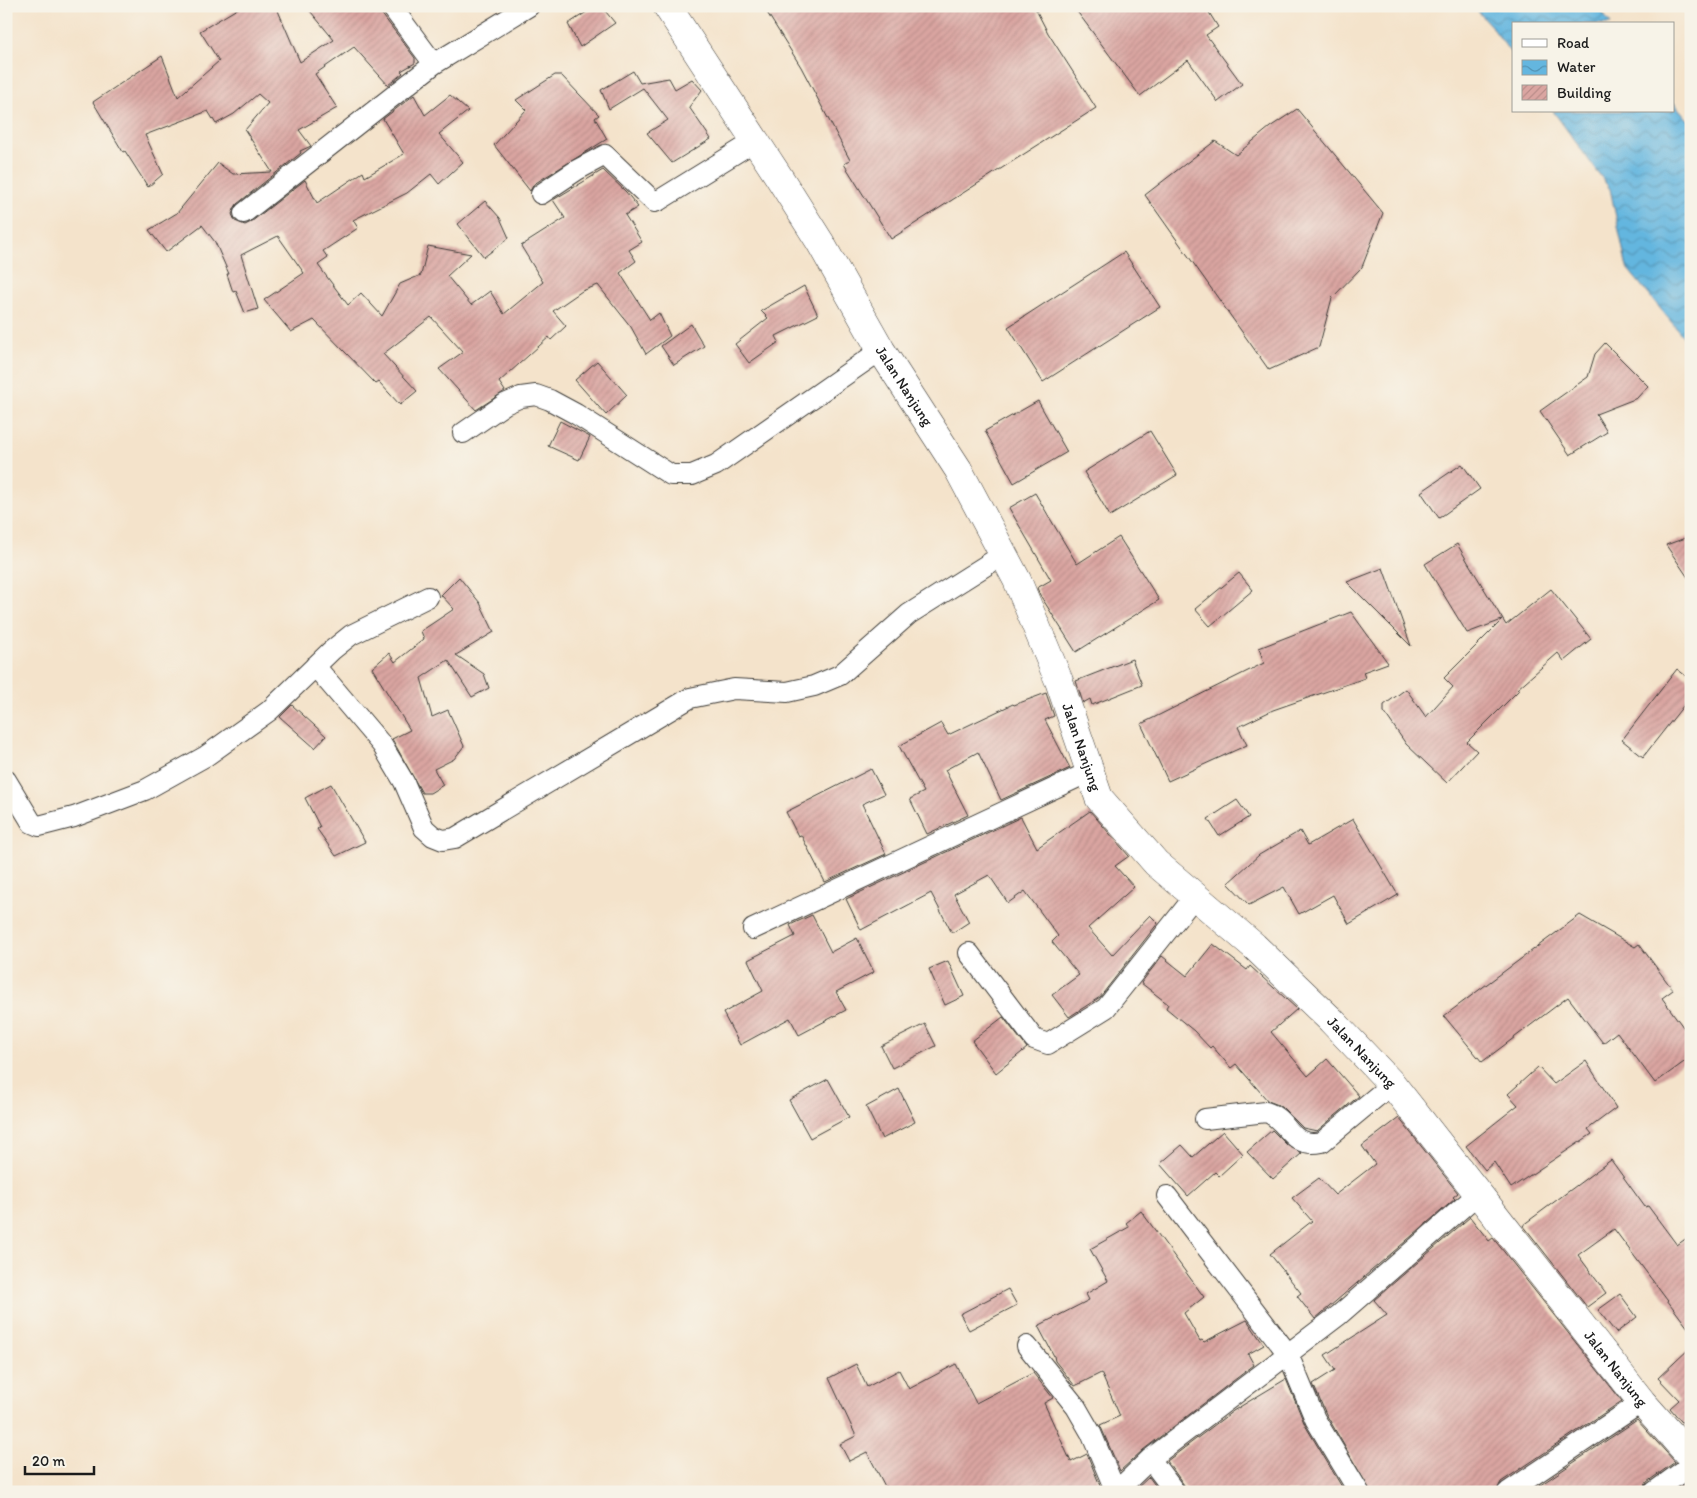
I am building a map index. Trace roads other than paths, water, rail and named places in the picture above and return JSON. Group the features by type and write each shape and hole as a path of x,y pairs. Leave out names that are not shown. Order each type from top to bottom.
{"main road":[{"name":"Jalan Nanjung","path":"667,6 820,242 881,350 958,469 1004,554 1058,681 1099,798 1156,863 1254,946 1331,1020 1392,1084 1479,1192 1642,1402 1691,1458"}],"street":[{"path":"391,6 434,64"},
{"path":"244,213 434,64 529,6"},
{"path":"541,194 577,170 605,155 654,202 755,141"},
{"path":"464,433 505,404 521,397 536,396 550,400 576,414 671,475 692,475 716,465 881,350"},
{"path":"315,666 382,744 404,782 424,828 433,836 443,840 455,838 690,698 715,691 787,692 814,686 840,675 909,614 1004,554"},
{"path":"6,780 32,823 39,826 74,817 145,790 206,756 269,711 315,666 351,635 428,596"},
{"path":"753,930 1089,772"},
{"path":"969,953 1034,1039 1048,1044 1106,1008 1196,896"},
{"path":"1204,1119 1266,1112 1273,1115 1294,1137 1313,1144 1322,1142 1392,1084"},
{"path":"1027,1346 1076,1407 1091,1433 1118,1492 1150,1459 1339,1316 1479,1192"},
{"path":"1167,1196 1288,1354 1315,1419 1359,1492"},
{"path":"1508,1492 1642,1402"},
{"path":"1150,1459 1174,1492"},
{"path":"1654,1492 1691,1465"}],"water":[{"path":"1473,6 1597,6 1609,22 1512,22 1512,55 1492,27"},
{"path":"1674,103 1691,123 1691,346 1627,268 1610,189 1554,112 1674,112"}]}
